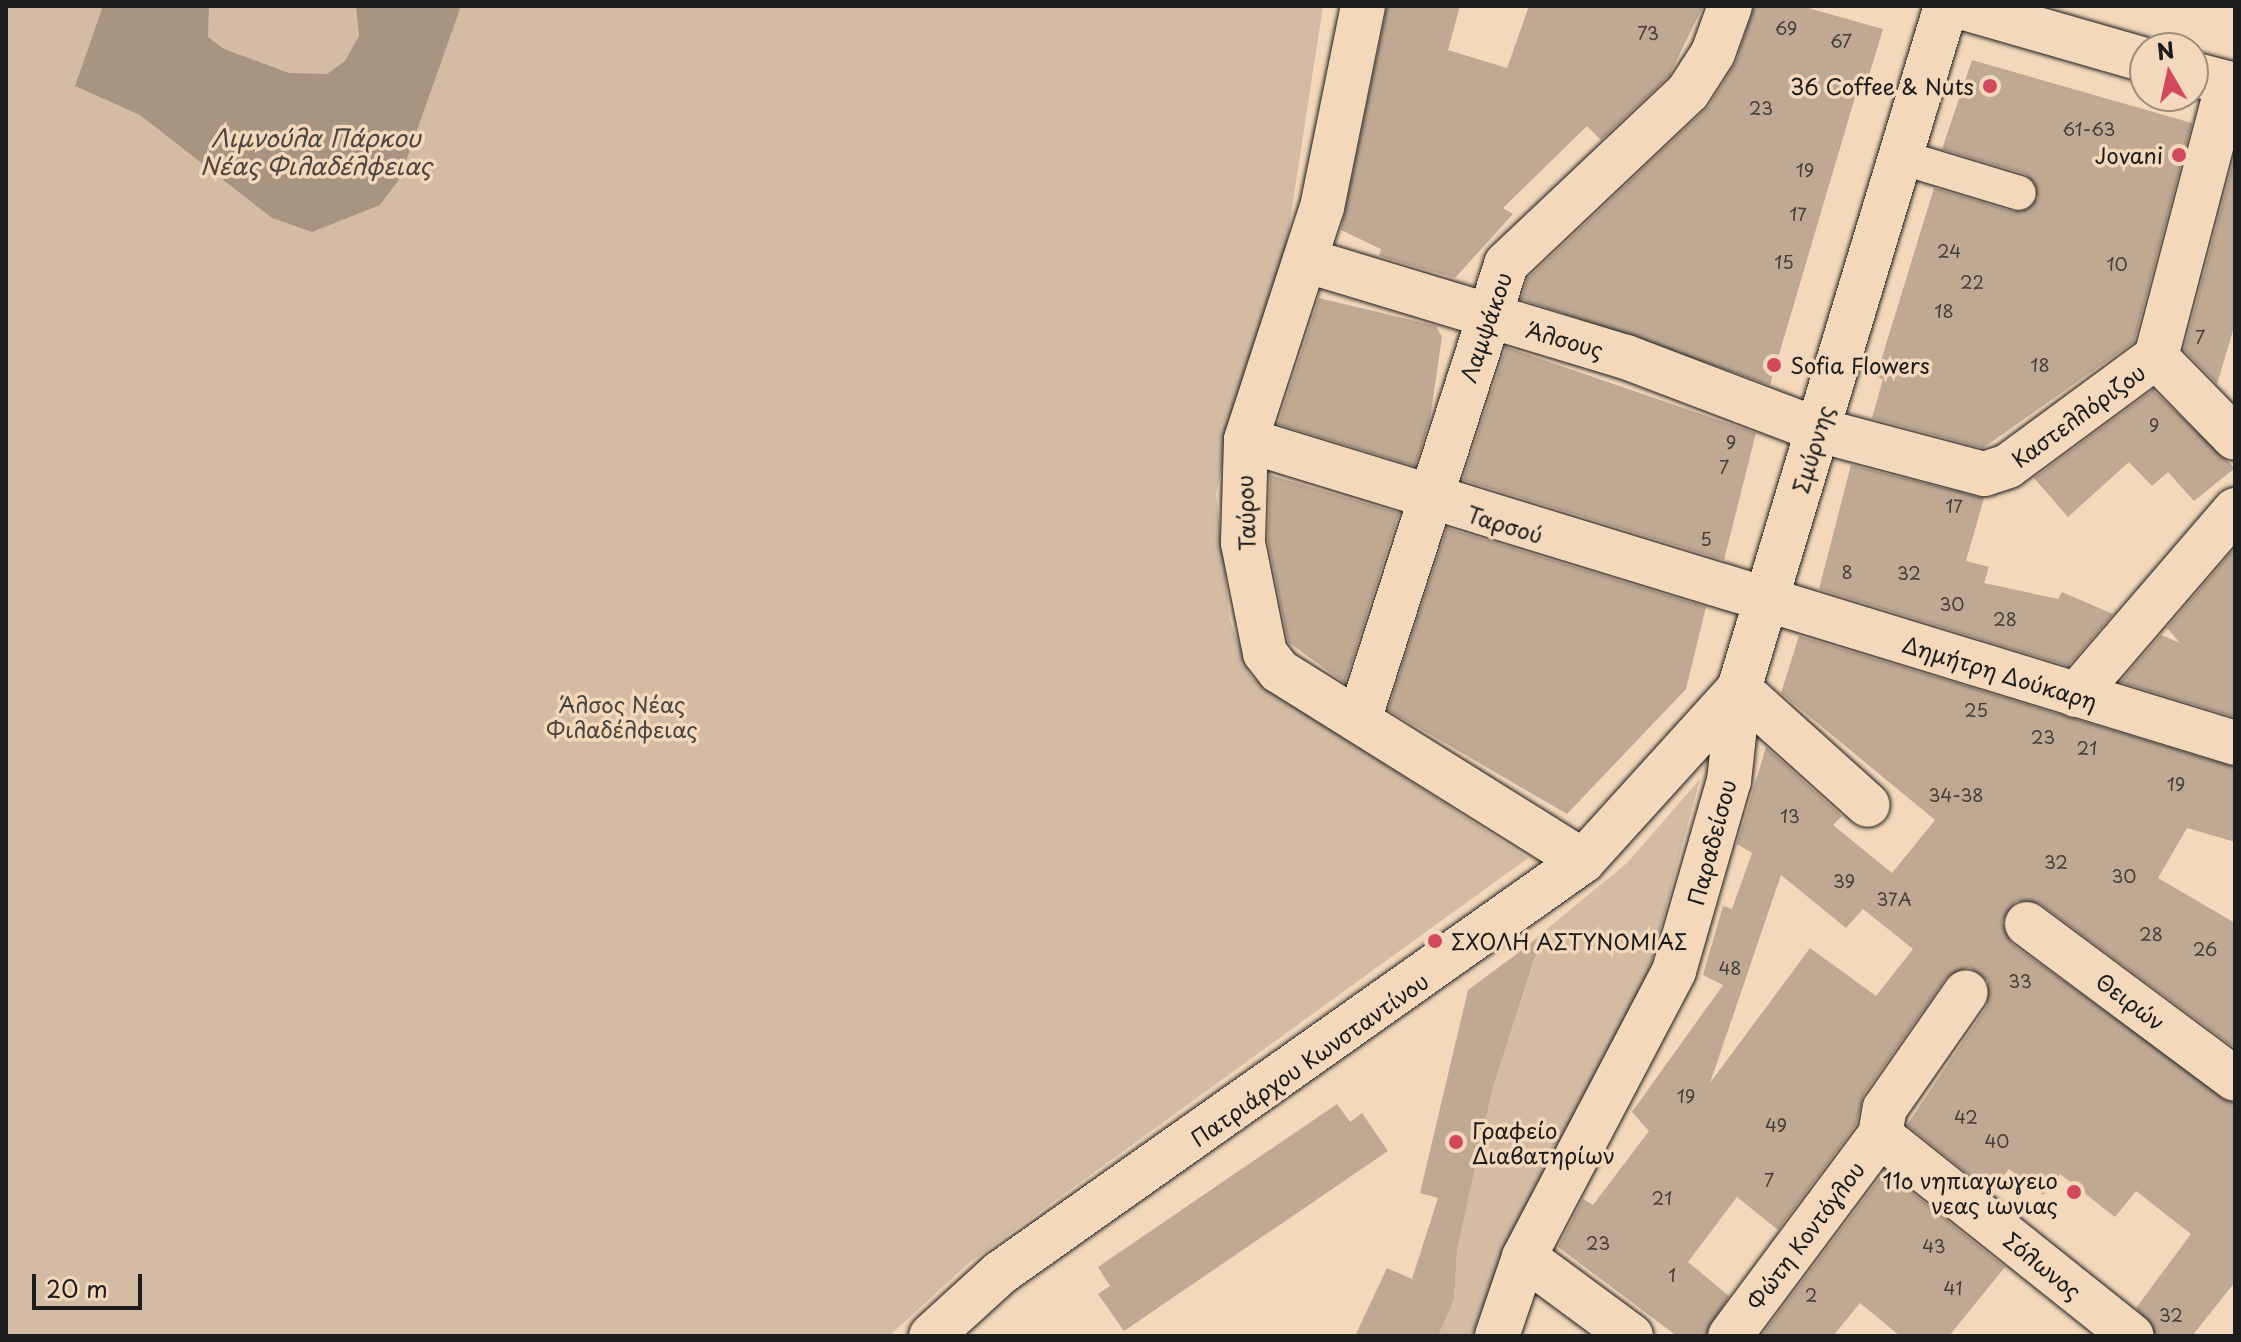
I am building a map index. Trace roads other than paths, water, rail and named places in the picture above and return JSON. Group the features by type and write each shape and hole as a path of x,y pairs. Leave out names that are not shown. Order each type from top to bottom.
{"street":[{"name":"Ταύρου","path":"1363,6 1308,261 1246,440 1243,543 1265,653 1279,671 1583,861"},
{"name":"Λαμψάκου","path":"1359,720 1430,502 1485,316 1506,264 1688,92 1709,62 1730,6"},
{"name":"Σμύρνης","path":"1766,602 1946,6"},
{"path":"1957,6 2129,55"},
{"name":"Καστελλόριζου","path":"1818,430 1970,473 1998,471 2156,357 2219,81"},
{"path":"1900,157 2019,193"},
{"name":"Άλσους","path":"1308,261 1626,357 1818,430"},
{"path":"2156,357 2235,438"},
{"name":"Ταρσού","path":"1246,440 1430,502 1766,602"},
{"path":"2076,695 2235,510"},
{"name":"Πατριάρχου Κωνσταντίνου","path":"931,1336 1000,1273 1583,861 1739,689 1766,602"},
{"name":"Δημήτρη Δούκαρη","path":"1766,602 2235,743"},
{"path":"1739,689 1868,805"},
{"name":"Παραδείσου","path":"1497,1336 1524,1257 1671,979 1729,781 1739,689"},
{"name":"Θειρών","path":"2027,924 2235,1079"},
{"name":"Φώτη Κοντόγλου","path":"1730,1336 1880,1135 1885,1108 1966,992"},
{"name":"Σόλωνος","path":"1880,1135 2132,1336"},
{"path":"1524,1257 1631,1336"}],"water":[{"name":"Λιμνούλα Πάρκου Νέας Φιλαδέλφειας","path":"103,6 209,6 208,37 224,49 289,73 327,74 345,61 359,36 356,6 461,6 400,178 380,205 312,232 272,218 140,115 75,86"}],"place":[{"name":"36 Coffee & Nuts","path":"1990,86"},
{"name":"Jovani","path":"2179,155"},
{"name":"Sofia Flowers","path":"1774,365"},
{"name":"ΣΧΟΛΗ ΑΣΤΥΝΟΜΙΑΣ","path":"1435,941"},
{"name":"Γραφείο Διαβατηρίων","path":"1456,1142"},
{"name":"11ο νηπιαγωγειο νεας ιωνιας","path":"2074,1192"}],"park label":[{"name":"Άλσος Νέας Φιλαδέλφειας","path":"622,716"}]}
